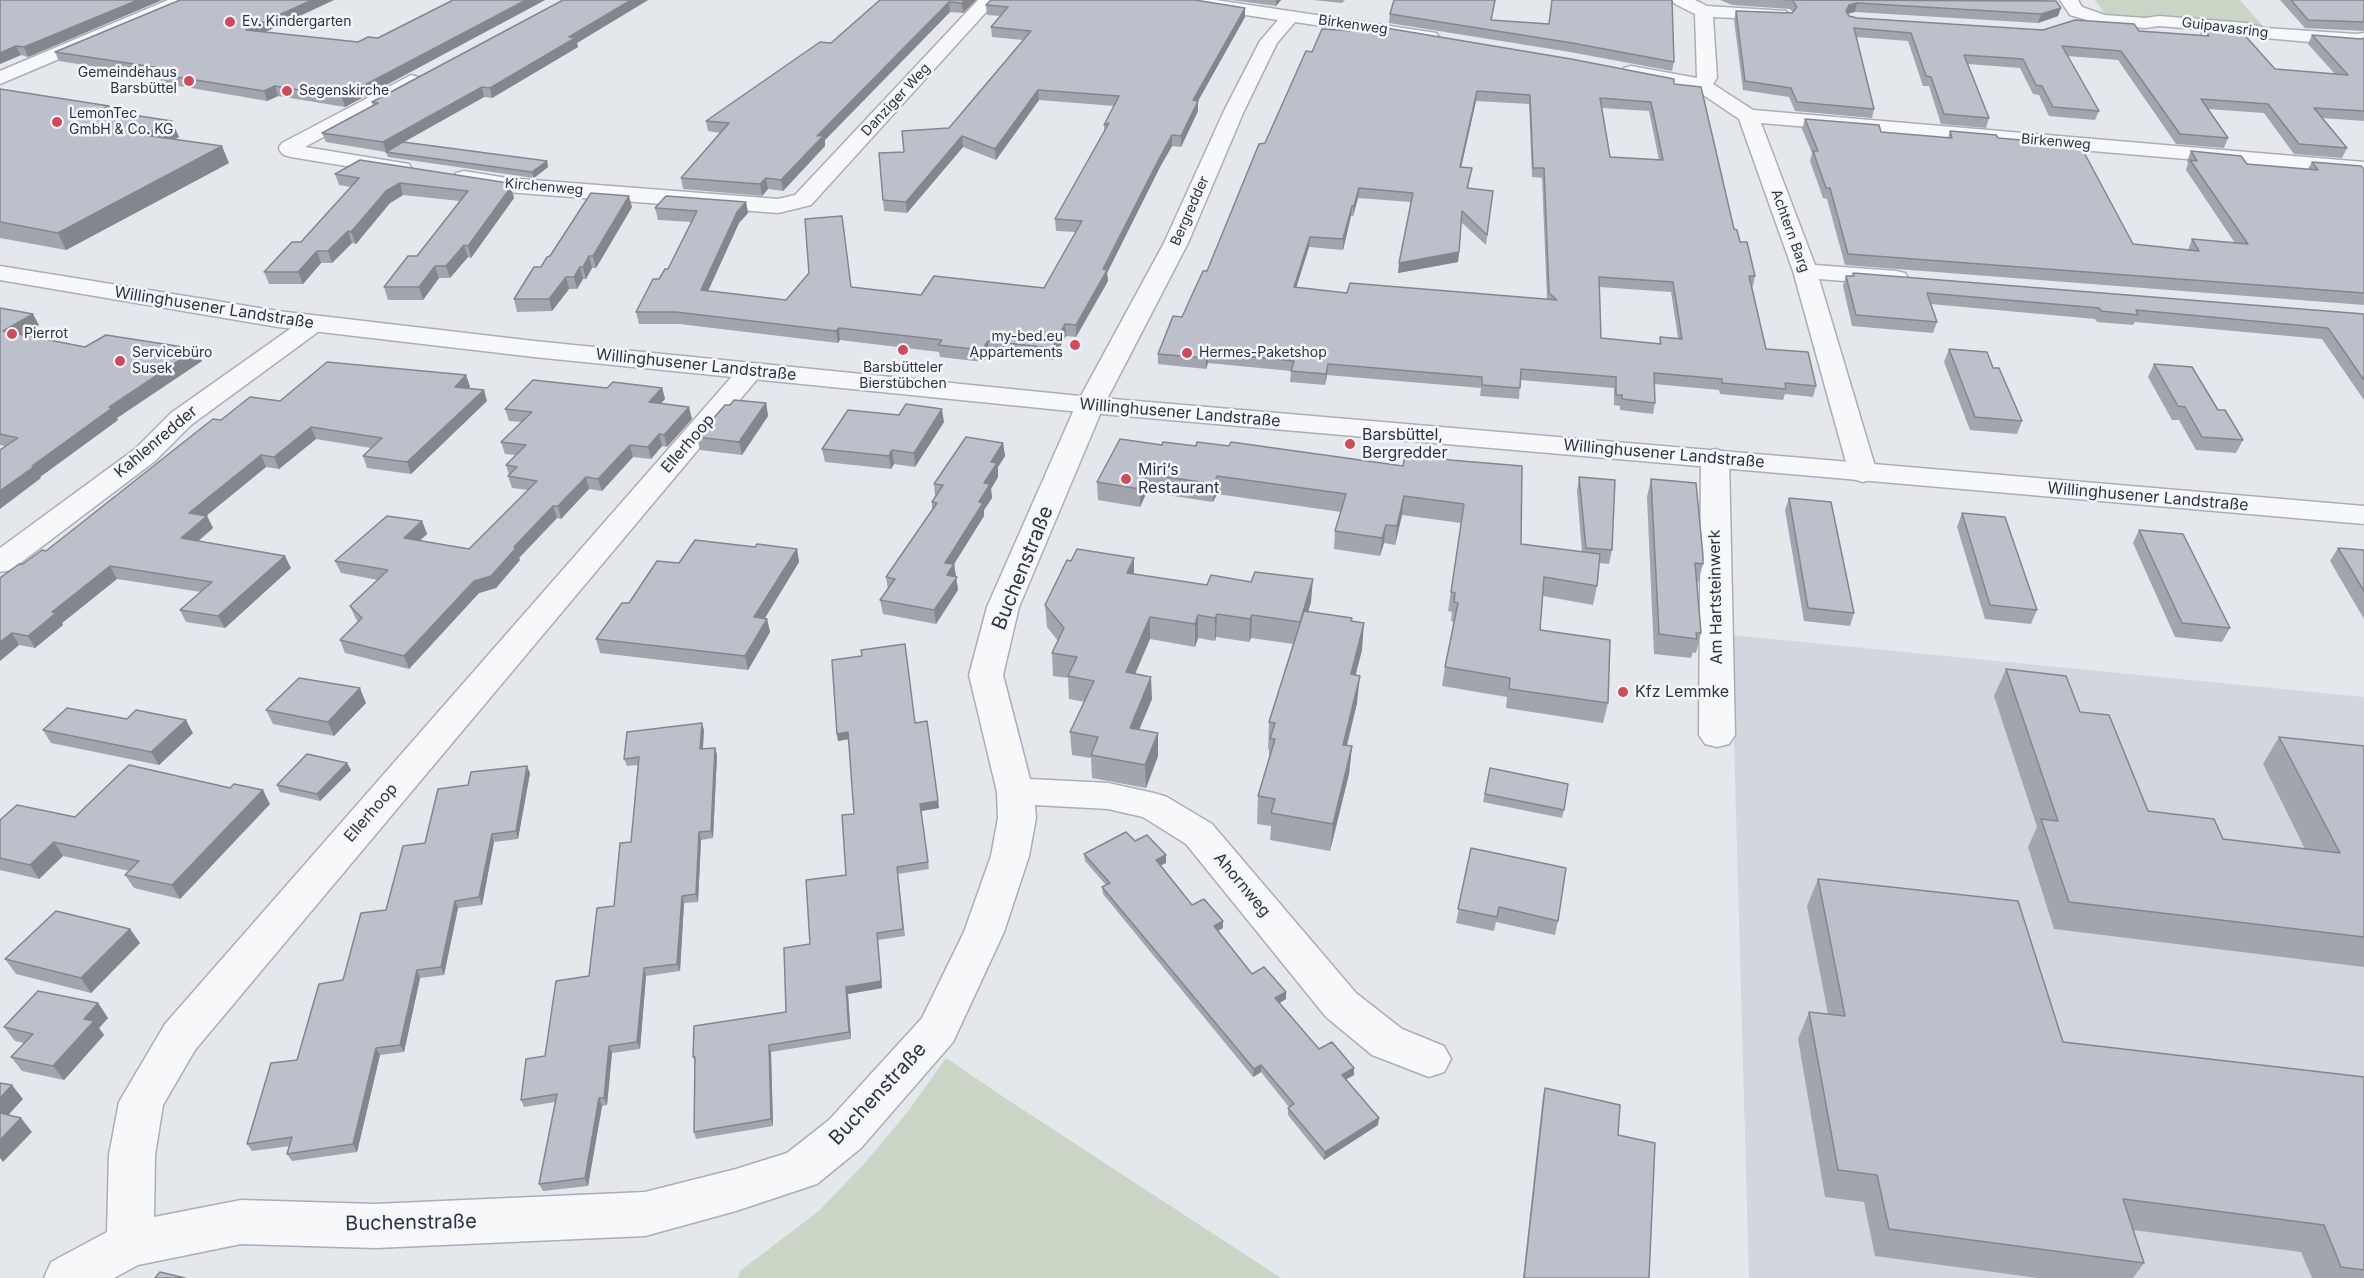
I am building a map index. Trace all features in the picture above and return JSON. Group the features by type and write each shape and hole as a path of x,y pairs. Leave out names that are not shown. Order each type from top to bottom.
{"street":[{"path":"0,78 183,0"},
{"name":"Danziger Weg","path":"803,200 988,0"},
{"name":"Birkenweg","path":"1181,0 1443,39"},
{"path":"1681,0 1704,11 1784,15"},
{"name":"Guipavasring","path":"2064,1 2076,11 2103,20 2145,23 2159,21 2246,28 2265,33 2364,39"},
{"path":"1339,22 1372,8"},
{"path":"1702,86 1707,78 1704,11"},
{"path":"2068,22 2086,15"},
{"name":"Bergredder","path":"1090,405 1176,243 1234,111 1269,41 1290,17"},
{"path":"1614,69 1702,86 1748,116"},
{"name":"Kirchenweg","path":"429,72 289,147 291,151 507,184 778,206 803,200"},
{"name":"Birkenweg","path":"1748,116 2364,168"},
{"name":"Achtern Barg","path":"1748,116 1806,271 1863,473"},
{"path":"1806,271 1924,280"},
{"name":"Willinghusener Landstraße","path":"0,273 143,298 405,336 1090,405 2364,515"},
{"name":"Kahlenredder","path":"0,563 145,455 181,419 313,324"},
{"name":"Ellerhoop","path":"130,1244 132,1155 141,1102 180,1037 751,370"},
{"name":"Buchenstraße","path":"130,1244 241,1222 375,1226 645,1214 736,1190 801,1169 845,1134 938,1030 984,933 1010,856 1017,818 1015,792 986,675 1003,607 1090,405"},
{"name":"Am Hartsteinwerk","path":"1715,458 1717,735"},
{"name":"Ahornweg","path":"1015,792 1060,792 1108,796 1154,806 1199,834 1341,1005 1387,1042 1429,1059"},
{"path":"68,1278 130,1244"}],"shaded area":[{"path":"1731,635 2364,697 2364,1278 1749,1278"}],"green space":[{"path":"2095,0 2240,0 2263,26 2105,14"},
{"path":"946,1058 1281,1278 738,1278 740,1271 819,1211 863,1165 907,1113"}],"building":[{"path":"0,0 138,0 24,47 16,46 0,53"},
{"path":"180,0 312,0 246,30 358,42 368,37 378,38 453,0 526,0 342,97 275,86 264,91 158,74 167,69 55,52"},
{"path":"563,0 631,0 569,37 575,38 490,88 482,87 383,142 322,133 378,103 372,102"},
{"path":"880,0 965,0 962,3 949,2 817,136 824,135 781,180 766,178 760,184 681,178 729,123 706,121 820,42 831,43"},
{"path":"991,0 1195,0 1245,8 1193,100 1198,101 1181,136 1172,135 1160,157 1103,269 1107,270 1076,325 1065,324 1052,348 988,341 982,350 938,345 942,340 839,328 836,331 676,312 636,312 653,279 659,279 665,269 668,269 697,211 655,208 666,196 746,202 737,212 701,290 786,300 809,273 805,219 842,216 851,287 921,295 934,276 1044,288 1082,221 1055,219 1109,123 1104,125 1119,96 1038,90 995,149 962,136 906,202 883,200 879,153 904,152 902,131 949,128 1031,31 991,27 1008,7 986,5"},
{"path":"1394,0 1495,0 1491,20 1549,24 1552,0 1672,0 1674,62 1390,14"},
{"path":"1792,0 2056,1 2061,8 2041,14 1857,3 1849,5 1846,11 1849,16 1857,18 2043,30 2075,20 2134,24 2139,31 2209,36 2203,27 2240,30 2275,69 2348,75 2312,35 2364,38 2364,111 2314,108 2347,148 2299,144 2268,104 2201,99 2228,138 2180,134 2121,51 2062,46 2099,111 2053,107 2042,86 2036,85 2023,59 1964,55 1989,118 1944,114 1931,77 1926,76 1911,33 1854,28 1874,109 1797,102 1791,88 1745,81 1736,11 1792,13 1797,7"},
{"path":"2291,0 2364,0 2364,22 2308,20"},
{"path":"1386,28 1571,59 1674,79 1674,84 1701,87 1734,229 1737,230 1740,242 1747,242 1755,276 1749,276 1766,349 1808,352 1816,386 1785,383 1786,389 1722,383 1722,379 1654,373 1655,403 1622,399 1622,395 1616,395 1616,377 1521,369 1520,388 1482,385 1482,377 1328,364 1326,374 1291,371 1294,361 1208,352 1206,358 1158,354 1173,316 1182,317 1203,271 1207,271 1259,144 1265,143 1306,51 1312,52 1322,29 1384,33","holes":["1477,91 1530,95 1533,168 1544,168 1549,293 1557,300 1350,283 1347,293 1294,287 1310,237 1343,239 1359,188 1413,193 1399,263 1459,252 1462,211 1487,235 1493,191 1467,188 1472,168 1460,167","1600,98 1651,102 1663,160 1610,157","1599,277 1673,282 1682,339 1660,337 1661,344 1601,338"]},
{"path":"0,89 109,106 100,110 172,121 144,135 222,146 58,233 0,222"},
{"path":"1805,119 1879,125 1881,132 1952,138 1950,131 1996,135 1998,138 2080,145 2133,244 2199,251 2192,239 2248,244 2190,160 2197,161 2191,151 2241,156 2247,164 2318,170 2312,162 2361,166 2364,169 2364,293 1848,254 1830,188 1826,188 1813,151 1818,151"},
{"path":"403,142 547,161 532,172 386,152"},
{"path":"360,160 508,183 504,186 511,187 468,246 464,245 446,266 435,266 419,287 384,287 408,256 417,256 468,191 400,183 386,191 351,232 348,231 328,251 317,251 298,272 264,272 292,242 301,242 359,178 335,174"},
{"path":"591,193 629,196 593,256 589,256 574,277 566,277 549,299 514,299 534,267 541,267 550,256"},
{"path":"1853,273 2364,314 2364,380 2328,328 2136,310 2138,315 2101,311 2099,308 1927,293 1937,322 1856,315 1846,276 1854,276"},
{"path":"0,308 33,314 3,331 85,347 106,335 196,349 109,407 112,408 0,491 0,450 18,438 0,434"},
{"path":"1949,349 1987,352 1993,368 1999,368 2022,421 1975,417"},
{"path":"327,362 466,375 455,387 484,390 407,462 363,456 382,438 311,427 274,457 261,455 189,513 207,516 181,538 285,556 218,616 180,610 212,582 110,566 52,612 56,613 28,636 12,633 0,642 0,578 42,550 46,551 213,419 221,420 250,397 280,401"},
{"path":"2154,364 2192,367 2218,410 2225,410 2243,440 2202,437 2185,407 2178,406"},
{"path":"533,380 607,388 613,382 662,388 649,402 689,407 664,435 659,434 648,447 630,445 598,479 586,477 558,506 553,506 514,547 516,548 491,576 474,581 404,656 340,640 362,618 350,606 388,570 335,561 387,516 422,521 404,538 469,549 537,481 508,476 517,467 506,465 526,445 501,442 532,412 505,409"},
{"path":"734,400 766,403 739,442 697,437 725,405 730,405"},
{"path":"906,404 942,409 914,453 892,450 889,456 822,449 848,410 899,415"},
{"path":"966,437 1003,443 991,462 997,463 984,483 990,484 979,502 983,503 945,563 954,564 947,575 957,577 934,610 880,600 895,579 886,577 937,503 932,502 943,485 934,484"},
{"path":"1120,439 1162,445 1163,442 1196,446 1197,442 1229,446 1231,442 1403,466 1406,452 1450,460 1522,466 1521,544 1600,554 1597,586 1544,577 1540,630 1610,640 1608,703 1509,689 1510,678 1445,667 1458,603 1454,602 1455,593 1451,592 1464,504 1404,496 1397,526 1386,525 1382,538 1335,531 1346,494 1217,476 1214,484 1147,474 1140,489 1097,482"},
{"path":"1579,477 1615,480 1612,550 1586,548"},
{"path":"1651,479 1696,483 1703,556 1703,564 1695,563 1701,633 1696,633 1697,639 1659,634"},
{"path":"1789,498 1831,502 1854,613 1808,608"},
{"path":"1962,513 2005,517 2037,610 1990,605"},
{"path":"2139,530 2183,534 2230,628 2182,623"},
{"path":"695,540 797,549 754,617 767,619 745,656 596,639 622,603 629,603 657,561 679,563"},
{"path":"2338,548 2364,550 2364,591"},
{"path":"1077,549 1134,558 1127,573 1207,585 1211,575 1251,582 1255,572 1313,579 1300,622 1252,615 1250,619 1217,614 1215,618 1198,615 1195,624 1150,617 1126,672 1151,677 1130,728 1158,733 1145,765 1091,755 1098,737 1070,732 1094,681 1068,676 1077,657 1052,653 1064,628 1045,605 1067,560 1071,561"},
{"path":"1304,611 1352,618 1351,621 1364,623 1351,674 1360,676 1343,745 1352,746 1333,824 1271,813 1275,799 1258,796 1275,739 1270,739 1275,723 1269,722"},
{"path":"905,644 915,723 927,721 938,801 920,804 928,862 897,867 903,929 877,933 881,981 846,987 849,1032 769,1045 771,1119 694,1132 694,1026 786,1012 784,948 810,944 806,880 846,875 842,815 854,814 848,732 837,734 832,660 862,656 861,650"},
{"path":"2006,669 2066,676 2080,712 2109,715 2148,811 2214,819 2223,839 2340,853 2279,737 2364,746 2364,937 2069,902 2041,819 2058,821"},
{"path":"299,678 360,688 328,722 266,710"},
{"path":"67,708 127,719 136,710 186,720 151,752 43,730"},
{"path":"702,723 700,749 715,748 711,831 699,832 696,894 682,896 677,964 644,968 637,1042 609,1046 604,1098 599,1098 585,1178 539,1184 557,1094 521,1100 526,1059 545,1056 556,981 589,976 597,908 614,906 620,843 631,842 639,757 624,759 627,732"},
{"path":"307,754 347,763 317,794 277,785"},
{"path":"129,765 230,788 234,784 263,790 172,885 125,875 139,861 54,842 30,865 0,858 0,820 17,805 75,817"},
{"path":"527,766 516,831 492,834 479,897 455,901 441,967 417,970 400,1045 376,1048 353,1144 287,1154 292,1137 247,1144 271,1063 297,1060 319,984 343,980 361,913 386,910 403,846 425,843 438,789 468,785 471,772"},
{"path":"1490,768 1568,784 1564,810 1485,794"},
{"path":"1126,832 1135,841 1147,835 1166,855 1156,860 1192,905 1204,899 1223,921 1214,926 1252,974 1264,967 1286,992 1275,998 1319,1049 1332,1042 1354,1068 1342,1075 1379,1118 1325,1152 1288,1108 1294,1104 1261,1065 1254,1069 1102,887 1110,883 1084,854"},
{"path":"1471,848 1566,868 1558,921 1499,907 1497,917 1458,909"},
{"path":"1818,879 2018,901 2063,1042 2364,1077 2364,1270 2341,1267 2324,1225 2123,1199 2144,1263 1889,1229 1877,1175 1838,1170 1809,1012 1845,1016"},
{"path":"56,911 130,929 81,978 5,959"},
{"path":"38,991 98,1003 84,1019 94,1021 53,1066 11,1057 33,1034 4,1027"},
{"path":"0,1083 12,1085 0,1098"},
{"path":"1545,1088 1620,1105 1618,1135 1655,1143 1649,1278 1524,1278"},
{"path":"0,1113 21,1118 0,1140"},
{"path":"160,1272 185,1278 155,1278"}],"place":[{"name":"Ev. Kindergarten","path":"230,22"},
{"name":"Gemeindehaus Barsbüttel","path":"189,81"},
{"name":"Segenskirche","path":"287,91"},
{"name":"LemonTec GmbH & Co. KG","path":"57,122"},
{"name":"Pierrot","path":"12,334"},
{"name":"my-bed.eu Appartements","path":"1075,345"},
{"name":"Barsbütteler Bierstübchen","path":"903,350"},
{"name":"Hermes-Paketshop","path":"1187,353"},
{"name":"Servicebüro Susek","path":"120,361"},
{"name":"Barsbüttel, Bergredder","path":"1350,444"},
{"name":"Miri‘s Restaurant","path":"1126,479"},
{"name":"Kfz Lemmke","path":"1623,692"}]}
